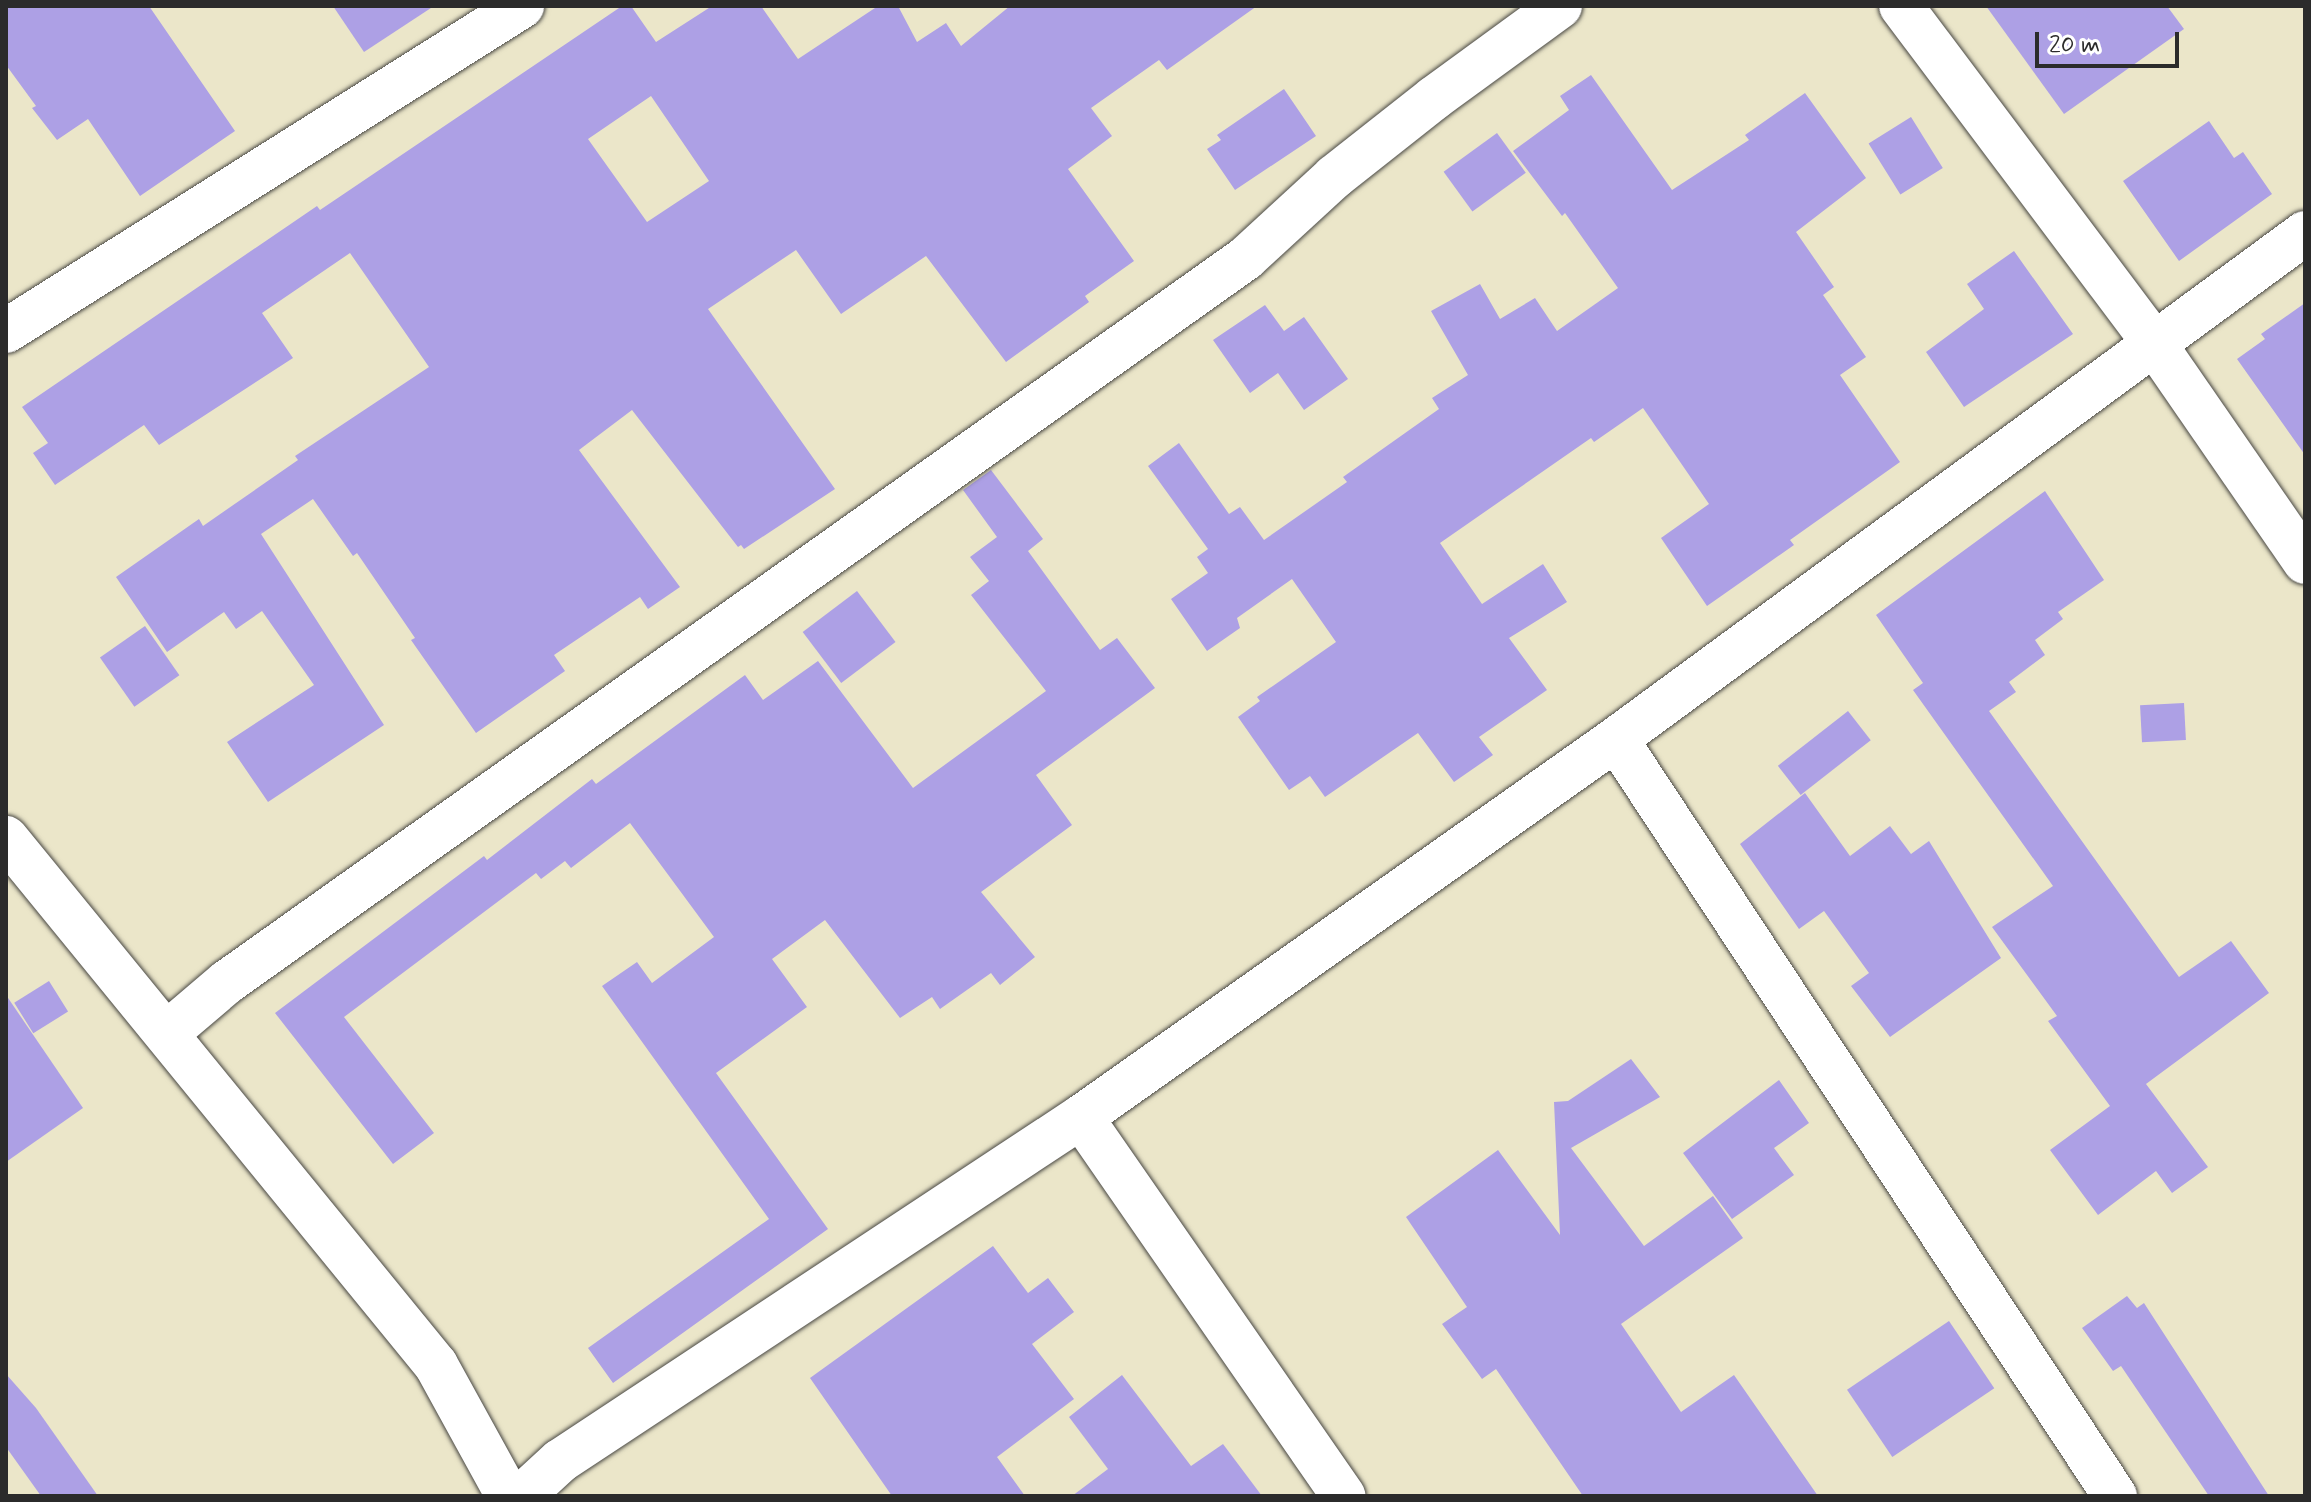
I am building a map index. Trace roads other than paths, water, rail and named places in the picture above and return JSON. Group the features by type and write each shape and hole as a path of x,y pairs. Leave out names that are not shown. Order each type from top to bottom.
{"street":[{"path":"6,331 522,6"},
{"path":"167,1033 227,982 1246,258 1334,177 1434,98 1560,6"},
{"path":"1901,6 2154,343 2305,562"},
{"path":"522,1496 560,1461 1081,1117 1616,739 2305,233"},
{"path":"1616,739 2115,1496"},
{"path":"6,838 436,1365 508,1496"},
{"path":"1081,1117 1343,1496"}]}
